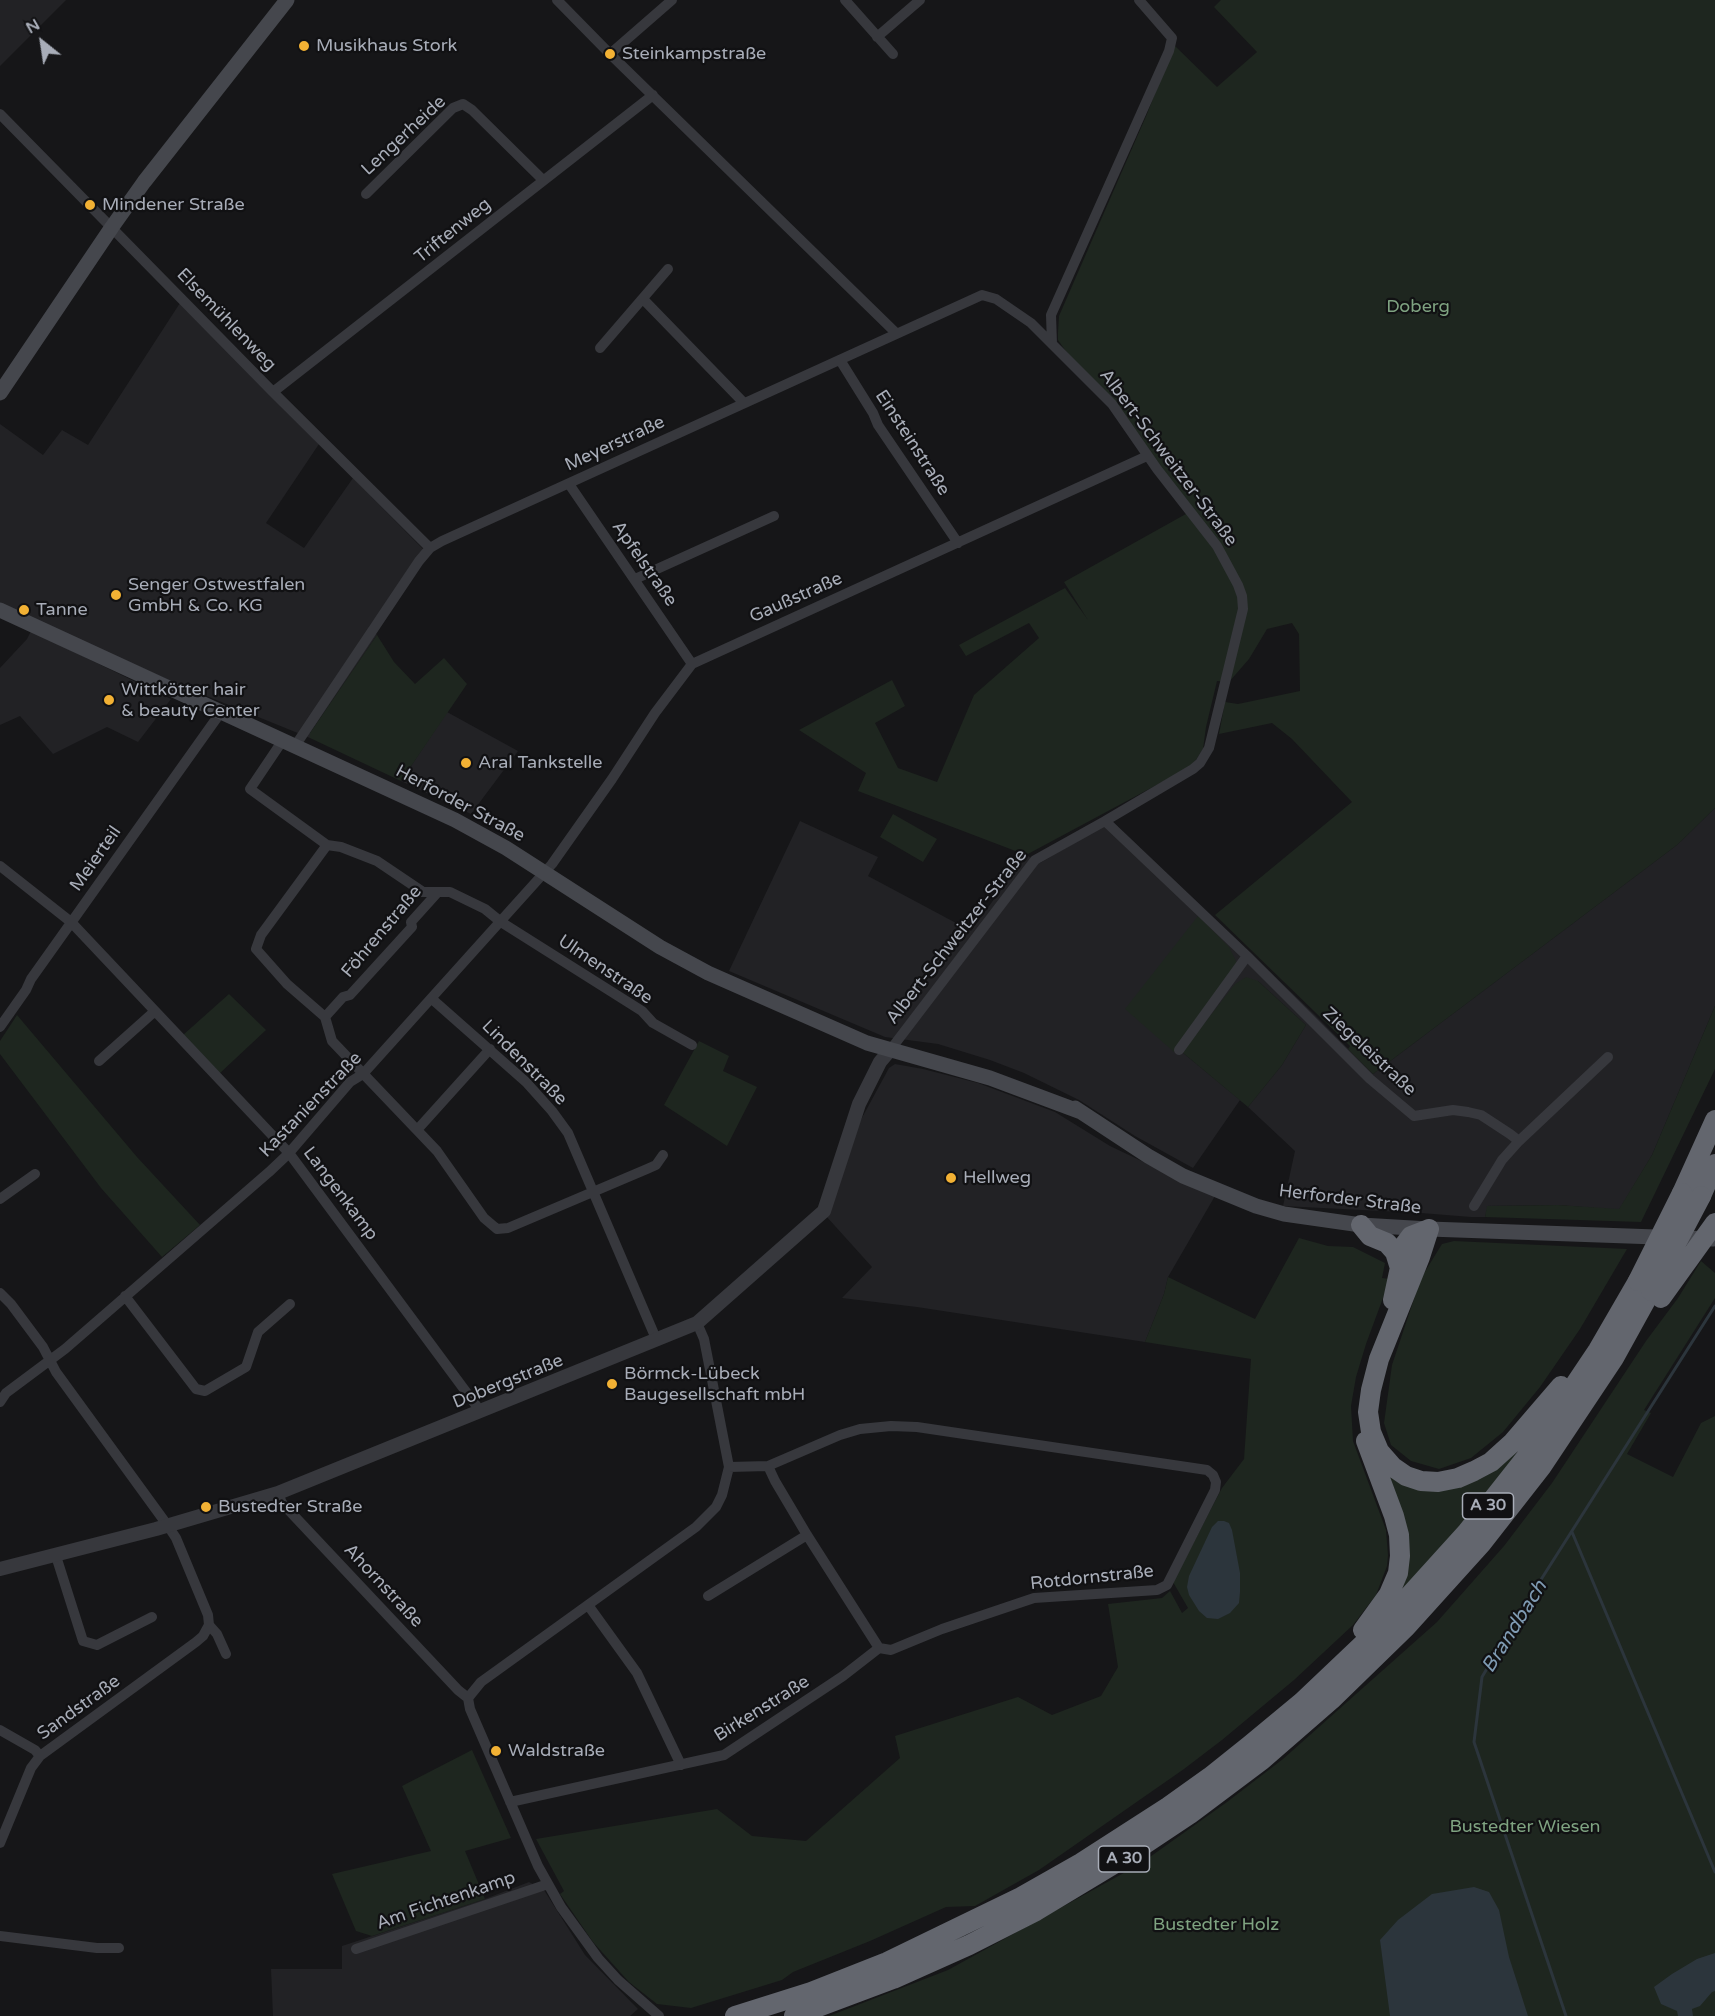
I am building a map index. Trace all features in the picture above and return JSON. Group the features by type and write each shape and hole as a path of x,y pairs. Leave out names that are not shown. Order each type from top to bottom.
{"highway":[{"name":"A 30","path":"794,2016 893,1979 969,1945 1036,1911 1124,1858 1190,1814 1262,1760 1331,1700 1398,1635 1481,1544 1542,1466 1614,1358 1650,1290 1692,1194 1715,1120"},
{"name":"A 30","path":"1692,1194 1715,1164"},
{"path":"1429,1229 1379,1359 1368,1412 1371,1432 1379,1451 1393,1467 1406,1476 1421,1481 1438,1482 1458,1478 1491,1462 1512,1443 1560,1387 1590,1345 1624,1288 1650,1290 1715,1223"},
{"path":"1361,1225 1370,1236 1387,1243 1395,1252 1399,1265"},
{"path":"1302,1702 1311,1681 1354,1640 1376,1615 1398,1573 1399,1535 1388,1499 1369,1453 1364,1433 1362,1407 1364,1388 1394,1297 1405,1244 1411,1236 1429,1229"},
{"name":"A 30","path":"735,2016 811,1992 887,1962 1021,1897 1081,1863 1210,1777 1302,1702 1381,1627 1467,1532 1540,1437 1598,1350 1650,1290"}],"main road":[{"path":"0,393 144,182 287,0"},
{"name":"Herforder Straße","path":"0,610 455,820 506,848 660,947 708,973 867,1043 990,1078 1081,1112 1183,1176 1256,1206 1284,1214 1361,1225 1715,1239"}],"street":[{"path":"557,0 896,333"},
{"path":"610,54 672,0"},
{"path":"844,0 893,54"},
{"path":"877,37 920,0"},
{"path":"1052,344 1051,315 1169,51 1172,38 1139,0"},
{"name":"Triftenweg","path":"273,392 653,95"},
{"name":"Lengerheide","path":"366,194 453,108 463,104 472,110 543,180"},
{"name":"Elsemühlenweg","path":"0,114 430,548"},
{"path":"600,348 668,269"},
{"name":"Meyerstraße","path":"289,743 418,561 430,548 442,541 982,295 996,299 1031,323 1052,344"},
{"path":"643,299 744,403"},
{"path":"1031,323 1051,315"},
{"name":"Albert-Schweitzer-Straße","path":"891,1049 1035,860 1193,769 1205,757 1243,609 1238,585 1217,546 1147,456 1112,405 1052,344"},
{"name":"Einsteinstraße","path":"840,360 878,425 958,543"},
{"name":"Gaußstraße","path":"544,873 606,788 655,713 692,664 1147,456"},
{"name":"Apfelstraße","path":"568,484 692,664"},
{"path":"634,579 774,516"},
{"name":"Meierteil","path":"0,1027 71,922 220,712"},
{"name":"Föhrenstraße","path":"289,743 250,789 327,845 341,847 376,861 423,892 450,892 485,909 501,922"},
{"name":"Ziegeleistraße","path":"1105,821 1247,956 1370,1079 1414,1116 1453,1110 1481,1115 1519,1141"},
{"path":"327,845 261,935 256,949 287,984 325,1017 332,1041 437,1151 484,1218 497,1229 508,1228 656,1165 663,1155"},
{"name":"Langenkamp","path":"0,866 71,922 289,1153 481,1412"},
{"name":"Kastanienstraße","path":"0,1402 6,1393 51,1360 289,1153 350,1082 363,1074 544,873"},
{"name":"Föhrenstraße","path":"325,1017 343,997 350,995 412,927 411,922 438,892"},
{"name":"Ulmenstraße","path":"501,922 642,1011 653,1023 692,1044"},
{"path":"1179,1050 1247,956"},
{"name":"Lindenstraße","path":"432,999 526,1082 568,1133 657,1341"},
{"path":"99,1061 155,1011"},
{"path":"417,1130 490,1049"},
{"name":"Dobergstraße","path":"0,1569 168,1526 278,1493 697,1323 824,1211 859,1104 880,1062 891,1049"},
{"path":"1474,1206 1502,1160 1519,1141 1608,1057"},
{"path":"0,1199 35,1174"},
{"path":"0,1293 11,1304 176,1538 208,1615 209,1625 217,1634 226,1654"},
{"path":"125,1296 196,1389 205,1391 246,1367 258,1332 290,1304"},
{"path":"659,2016 598,1958 561,1907 510,1802 470,1709 468,1698 481,1682 708,1516 722,1495 729,1467 704,1339 697,1323"},
{"name":"Rotdornstraße","path":"729,1467 768,1466 840,1435 860,1429 891,1426 917,1427 1196,1468 1207,1470 1213,1475 1216,1482 1215,1490 1167,1585 1157,1590 1034,1598 942,1629 891,1650 879,1648"},
{"path":"768,1466 807,1535 879,1648"},
{"name":"Ahornstraße","path":"278,1493 282,1503 468,1698"},
{"path":"708,1596 807,1535"},
{"path":"56,1556 83,1641 97,1645 152,1617"},
{"path":"588,1605 637,1673 681,1765"},
{"name":"Sandstraße","path":"0,1843 31,1768 40,1756 196,1642 203,1636 209,1625"},
{"name":"Birkenstraße","path":"510,1802 724,1755 843,1676 879,1648"},
{"path":"0,1730 35,1750 40,1756"},
{"name":"Am Fichtenkamp","path":"356,1949 548,1884"},
{"path":"0,1936 97,1948 119,1948"}],"shaded area":[{"path":"0,0 66,0 0,66"},
{"path":"180,303 319,444 266,523 304,548 353,478 425,551 369,627 377,635 310,733 310,738 182,686 0,604 0,424 43,455 62,430 88,445"},
{"path":"31,631 171,699 138,742 107,727 53,754 20,716 0,725 0,668 27,639"},
{"path":"447,712 518,751 471,814 401,781"},
{"path":"1715,808 1715,1006 1652,1155 1619,1210 1558,1205 1488,1206 1485,1217 1471,1217 1283,1206 1295,1151 1248,1107 1282,1065 1306,1025 1258,981 1182,1052 1240,1100 1193,1168 1135,1136 1079,1100 1024,1073 938,1044 885,1037 729,971 800,821 878,857 868,876 971,931 1026,855 1040,863 1112,821 1315,1015 1373,1074 1677,845"},
{"path":"895,1064 978,1083 1055,1112 1110,1146 1215,1196 1168,1277 1164,1294 1145,1342 917,1307 842,1298 872,1267 826,1216 857,1127 889,1068"},
{"path":"1218,1521 1229,1523 1232,1530 1240,1573 1240,1592 1239,1603 1230,1613 1218,1619 1207,1618 1199,1611 1187,1587 1189,1576 1212,1527"},
{"path":"529,1882 544,1890 585,1955 638,2009 630,2016 273,2016 271,1969 342,1969 342,1946 485,1899"},
{"path":"1474,1887 1489,1892 1499,1910 1509,1957 1528,2016 1390,2016 1380,1940 1398,1920 1432,1894"},
{"path":"1715,1953 1715,1991 1700,2006 1692,2009 1693,2016 1678,2016 1677,2011 1661,2004 1654,1987 1697,1959"}],"green space":[{"name":"Doberg","path":"1221,0 1715,0 1715,808 1677,845 1373,1074 1348,1049 1350,1046 1215,915 1352,802 1292,739 1272,723 1219,734 1225,702 1238,704 1300,691 1299,634 1292,623 1267,629 1249,659 1229,682 1217,681 1203,749 1192,766 1026,855 858,791 866,773 799,730 892,680 905,706 875,723 898,768 937,782 974,695 1039,638 1029,623 966,656 959,645 1065,588 1088,620 1064,582 1193,510 1065,350 1058,340 1058,332 1059,316 1147,114 1174,45 1217,87 1257,52 1214,7"},
{"path":"377,635 394,662 415,684 444,658 467,684 401,781 310,738 310,733"},
{"path":"893,814 937,839 923,862 880,837"},
{"path":"1198,916 1229,947 1237,963 1174,1052 1125,1009"},
{"path":"1246,977 1258,981 1306,1025 1282,1065 1248,1107 1182,1052 1235,984"},
{"path":"229,994 266,1030 219,1074 183,1035"},
{"path":"1715,1006 1715,1069 1641,1222 1485,1217 1487,1206 1558,1205 1619,1209 1652,1155"},
{"path":"17,1015 137,1157 200,1225 162,1257 101,1188 0,1054 0,1041"},
{"path":"699,1041 729,1056 723,1071 757,1087 727,1146 664,1105"},
{"path":"1299,1238 1328,1246 1353,1247 1385,1263 1382,1278 1390,1279 1366,1344 1356,1377 1351,1406 1353,1441 1386,1530 1387,1566 1376,1595 1353,1625 1294,1680 1184,1769 1039,1870 975,1906 946,1907 793,1972 782,1980 691,2008 657,2004 629,1982 593,1942 560,1894 564,1891 536,1839 717,1809 752,1836 806,1841 900,1758 895,1736 1018,1697 1052,1715 1101,1696 1118,1667 1108,1604 1162,1598 1170,1591 1182,1613 1188,1608 1173,1582 1222,1488 1244,1459 1251,1359 1145,1342 1164,1294 1168,1277 1255,1319"},
{"path":"1454,1241 1627,1249 1580,1329 1540,1387 1503,1432 1471,1458 1439,1469 1411,1461 1391,1445 1384,1423 1392,1365 1421,1278 1442,1244"},
{"name":"Bustedter Wiesen","path":"1701,1261 1715,1273 1715,1298 1644,1410 1651,1413 1627,1454 1673,1477 1701,1423 1715,1416 1715,2016 829,2016 948,1970 1140,1864 1283,1759 1437,1622 1504,1546 1552,1483"},
{"path":"1533,1431 1489,1491 1436,1556 1389,1607 1402,1581 1377,1452 1435,1487"},
{"path":"472,1750 511,1838 465,1851 485,1899 372,1936 356,1931 332,1874 431,1851 402,1786"}],"waterway":[{"name":"Brandbach","path":"1566,2016 1474,1742 1482,1677 1521,1611 1715,1306"},
{"path":"1572,1532 1715,1872"}],"place":[{"name":"Musikhaus Stork","path":"304,46"},
{"name":"Steinkampstraße","path":"610,54"},
{"name":"Mindener Straße","path":"90,205"},
{"name":"Senger Ostwestfalen GmbH & Co. KG","path":"116,595"},
{"name":"Tanne","path":"24,610"},
{"name":"Wittkötter hair & beauty Center","path":"109,700"},
{"name":"Aral Tankstelle","path":"466,763"},
{"name":"Hellweg","path":"951,1178"},
{"name":"Börmck-Lübeck Baugesellschaft mbH","path":"612,1384"},
{"name":"Bustedter Straße","path":"206,1507"},
{"name":"Waldstraße","path":"496,1751"}],"park label":[{"name":"Bustedter Holz","path":"1216,1925"}]}
